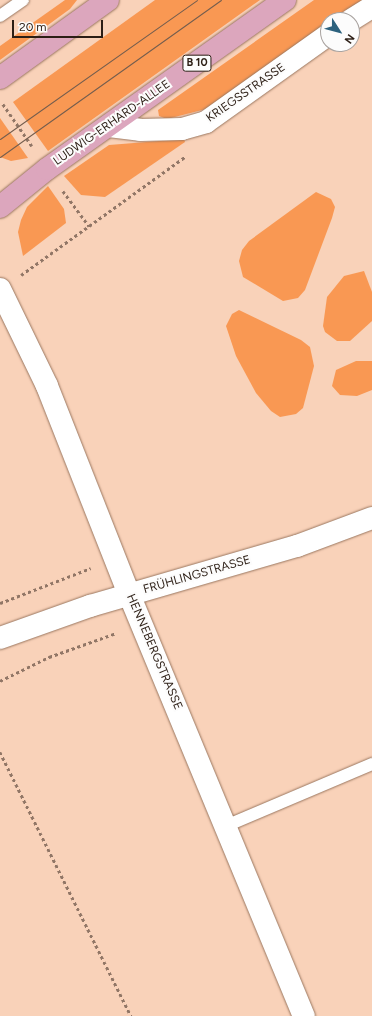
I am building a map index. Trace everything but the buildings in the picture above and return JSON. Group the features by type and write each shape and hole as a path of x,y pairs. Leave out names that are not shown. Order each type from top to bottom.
{"main road":[{"name":"LUDWIG-ERHARD-ALLEE","path":"0,207 47,169 285,0"},
{"path":"0,78 103,2"}],"street":[{"path":"360,14 372,7"},
{"name":"KRIEGSSTRASSE","path":"109,126 140,130 182,129 206,122 320,41"},
{"name":"HENNEBERGSTRASSE","path":"0,289 47,386 129,594 304,1016"},
{"name":"FRÜHLINGSTRASSE","path":"0,638 129,594 297,546 372,518"}],"lane":[{"path":"0,16 22,0"},
{"path":"226,826 372,764"}],"path":[{"path":"30,269 180,161 195,147 206,122"},
{"path":"0,603 115,559"},
{"path":"0,681 49,657 142,623"},
{"path":"0,752 131,1016"}],"shaded area":[{"path":"65,0 77,0 70,9 0,60 0,46"},
{"path":"155,0 260,0 48,151 13,102"},
{"path":"314,0 367,0 349,12 320,12 320,31 206,109 167,119 159,116 158,110"},
{"path":"0,118 28,158 11,161 0,157"},
{"path":"184,139 185,142 105,197 81,195 64,176 109,145"},
{"path":"48,186 64,209 66,223 23,256 18,232 21,220 27,207"},
{"path":"316,192 331,199 335,207 332,218 305,290 298,298 283,301 243,277 239,261 242,250 249,241"},
{"path":"364,271 372,292 372,321 350,341 337,341 325,332 323,326 327,297 344,276"},
{"path":"239,310 301,340 310,347 314,366 303,408 296,414 280,417 271,411 256,393 236,356 226,326 232,314"},
{"path":"356,361 372,361 372,390 357,396 340,395 332,386 336,370"}],"tram line":[{"path":"0,139 197,0"},
{"path":"0,157 221,0"}]}
